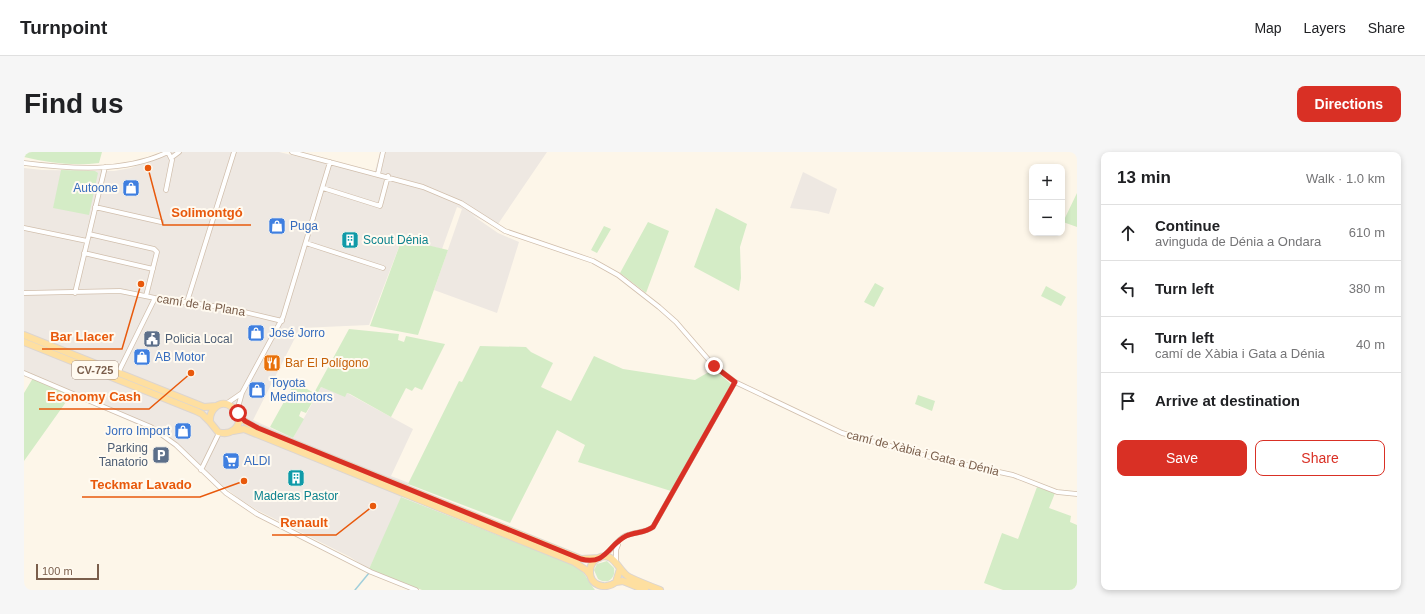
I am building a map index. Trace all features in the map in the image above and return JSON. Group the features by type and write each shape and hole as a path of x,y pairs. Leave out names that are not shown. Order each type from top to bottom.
{"main road":[{"name":"CV-725","path":"24,335 204,407 225,404"},
{"name":"CV-725","path":"24,342 196,411 202,414 210,422 214,430 219,432"},
{"path":"225,404 232,406 248,424 581,559 601,557 616,561 620,569 631,578 660,590"},
{"path":"210,422 211,412 218,405"},
{"path":"233,431 239,422 238,413"},
{"path":"219,432 227,434 244,429 567,559 580,565 590,575 594,582 602,586 608,588 616,582 623,581 645,590"},
{"path":"590,575 592,563 601,557"},
{"path":"616,582 620,569"}],"street":[{"path":"24,163 60,166 105,167 135,163 168,152 171,158 166,190"},
{"path":"171,158 179,152"},
{"path":"186,302 234,152"},
{"name":"camí de Xàbia i Gata a Dénia","path":"292,152 408,182 461,203 497,228 582,257 618,275 640,291 676,322 714,366 735,382 842,433 934,458 1009,474 1057,492 1077,494"},
{"path":"378,174 383,152"},
{"path":"238,413 242,393 282,321 330,162"},
{"path":"75,293 105,167"},
{"path":"323,188 380,206 388,176"},
{"path":"95,207 161,222"},
{"path":"24,228 87,241"},
{"path":"89,234 154,249 157,254 146,296"},
{"path":"306,243 382,268"},
{"path":"84,253 153,269"},
{"name":"camí de la Plana","path":"24,293 120,291 155,298 228,308 282,321"},
{"path":"118,373 155,298"},
{"path":"24,373 151,427 176,445 226,493 257,514 367,570 416,590"},
{"path":"601,557 619,540 626,536 645,531 653,527 735,382"},
{"path":"225,404 242,393"},
{"path":"201,470 219,432"},
{"path":"616,561 616,550 619,540"},
{"path":"594,582 597,590"}],"shaded area":[{"path":"172,152 279,152 374,175 380,152 547,152 496,227 472,215 498,233 519,242 497,313 434,290 462,209 457,207 442,249 402,239 369,325 300,328 253,420 293,438 321,387 345,396 347,393 413,429 391,476 409,483 369,569 350,557 257,510 238,498 202,469 188,454 152,431 24,375 24,168 42,170 114,171 131,168"},
{"path":"803,172 837,189 829,214 790,208"}],"green space":[{"path":"24,152 102,152 99,163 80,164 33,159 24,157"},
{"path":"61,170 95,171 98,173 89,215 53,208"},
{"path":"1077,193 1077,227 1065,223 1065,218"},
{"path":"716,208 747,224 740,247 741,278 739,291 694,267"},
{"path":"648,222 669,231 646,293 620,273"},
{"path":"604,226 611,229 597,253 591,250"},
{"path":"402,239 448,250 418,335 370,326"},
{"path":"875,283 884,288 874,307 864,302"},
{"path":"1046,286 1066,297 1061,306 1041,296"},
{"path":"349,329 399,334 398,340 404,342 406,336 445,344 422,390 415,387 412,391 406,388 391,417 350,394 347,393 345,397 321,387 306,413 301,411 299,416 304,419 293,438 270,427 295,382 314,393"},
{"path":"480,346 526,347 531,352 553,363 541,387 571,401 594,356 623,369 695,380 714,369 731,384 671,491 578,462 585,445 557,430 510,523 408,484 459,381 462,382"},
{"path":"33,378 71,395 24,461 24,393"},
{"path":"918,395 935,401 932,411 915,404"},
{"path":"1037,487 1055,493 1049,508 1071,516 1070,522 1077,525 1077,590 1003,590 984,583 1002,533 1018,539"},
{"path":"401,497 576,566 584,574 595,590 422,590 369,569"},
{"path":"607,561 614,568 614,575 608,581 601,581 598,579 594,570 597,564"}],"waterway":[{"path":"355,590 369,573"}],"place":[{"name":"Solimontgó","path":"148,168"},
{"name":"Autoone","path":"131,188"},
{"name":"Puga","path":"277,226"},
{"name":"Scout Dénia","path":"350,240"},
{"name":"Bar Llacer","path":"141,284"},
{"name":"José Jorro","path":"256,333"},
{"name":"Policia Local","path":"152,339"},
{"name":"AB Motor","path":"142,357"},
{"name":"Bar El Polígono","path":"272,363"},
{"name":"Economy Cash","path":"191,373"},
{"name":"Toyota Medimotors","path":"257,390"},
{"name":"Jorro Import","path":"183,431"},
{"name":"Parking Tanatorio","path":"161,455"},
{"name":"ALDI","path":"231,461"},
{"name":"Maderas Pastor","path":"296,478"},
{"name":"Teckmar Lavado","path":"244,481"},
{"name":"Renault","path":"373,506"}],"route":[{"path":"238,413 248,424 581,559 590,560 604,556 619,540 626,536 649,530 653,527 699,442 718,414 735,382 714,366"}]}
